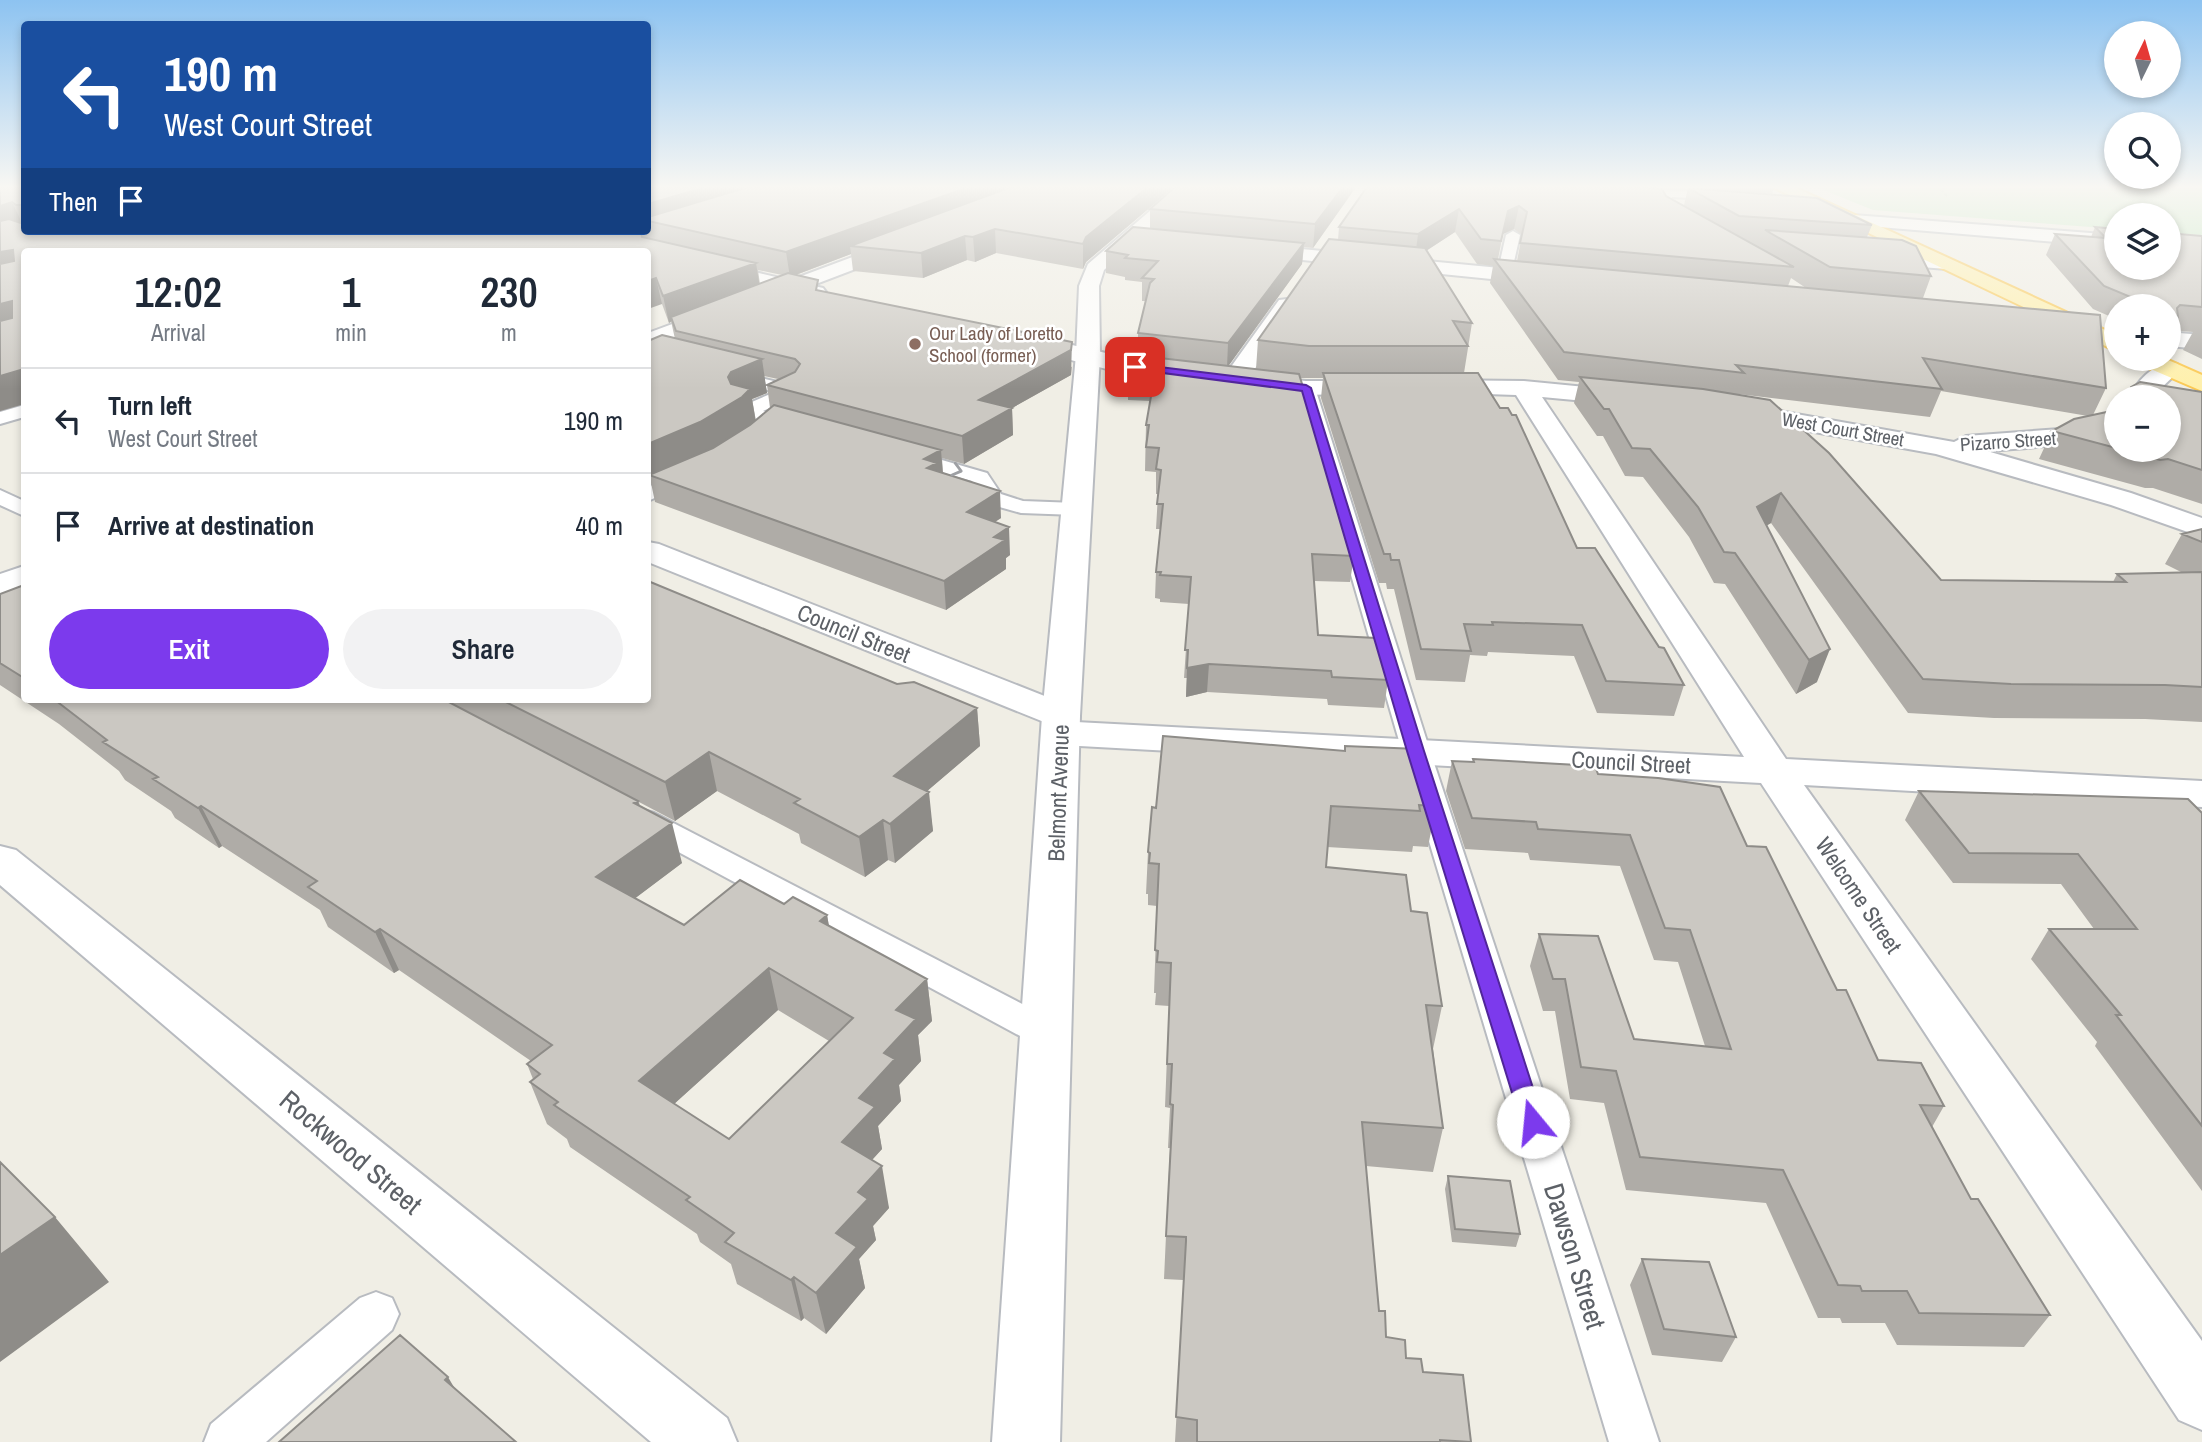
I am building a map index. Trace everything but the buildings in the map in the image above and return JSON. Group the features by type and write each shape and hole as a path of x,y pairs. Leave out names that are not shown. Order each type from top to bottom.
{"main road":[{"path":"1924,254 2104,339"},
{"path":"2173,371 2202,384"}],"street":[{"path":"651,351 791,287 879,254"},
{"name":"Belmont Avenue","path":"1026,1442 1061,724 1088,355 1089,286 1095,268 1111,254"},
{"path":"1263,254 1316,264 1559,280"},
{"path":"651,255 832,296"},
{"path":"1236,381 1240,371 1316,264"},
{"path":"2022,325 2104,333"},
{"path":"1006,336 1135,367 1236,381 1306,388 1390,388"},
{"path":"2181,340 2202,342"},
{"path":"1417,387 1524,388 1658,400"},
{"name":"Welcome Street","path":"1524,388 1772,769 2202,1397"},
{"name":"West Court Street","path":"1710,407 1940,446 2121,499 2202,528"},
{"name":"Pizarro Street","path":"1940,446 2049,439 2104,428"},
{"name":"Council Street","path":"651,552 1061,724 1416,751 2153,790 2193,808"},
{"path":"0,585 21,577"},
{"name":"Rockwood Street","path":"0,862 703,1442"}],"lane":[{"path":"1504,275 1509,254"},
{"path":"1886,254 1947,265"},
{"path":"705,369 792,391 746,412 812,430"},
{"name":"Dawson Street","path":"1306,388 1416,751 1634,1442"},
{"path":"0,418 21,412"},
{"path":"757,439 773,419"},
{"path":"889,452 980,477 993,498 1021,507 1076,509"},
{"path":"651,494 708,466"},
{"path":"0,496 21,508"},
{"path":"611,803 1046,1033"},
{"path":"229,1442 376,1314"}],"place":[{"name":"Our Lady of Loretto School (former)","path":"915,344"}],"route":[{"path":"1135,367 1306,388 1416,751 1533,1122"}]}
